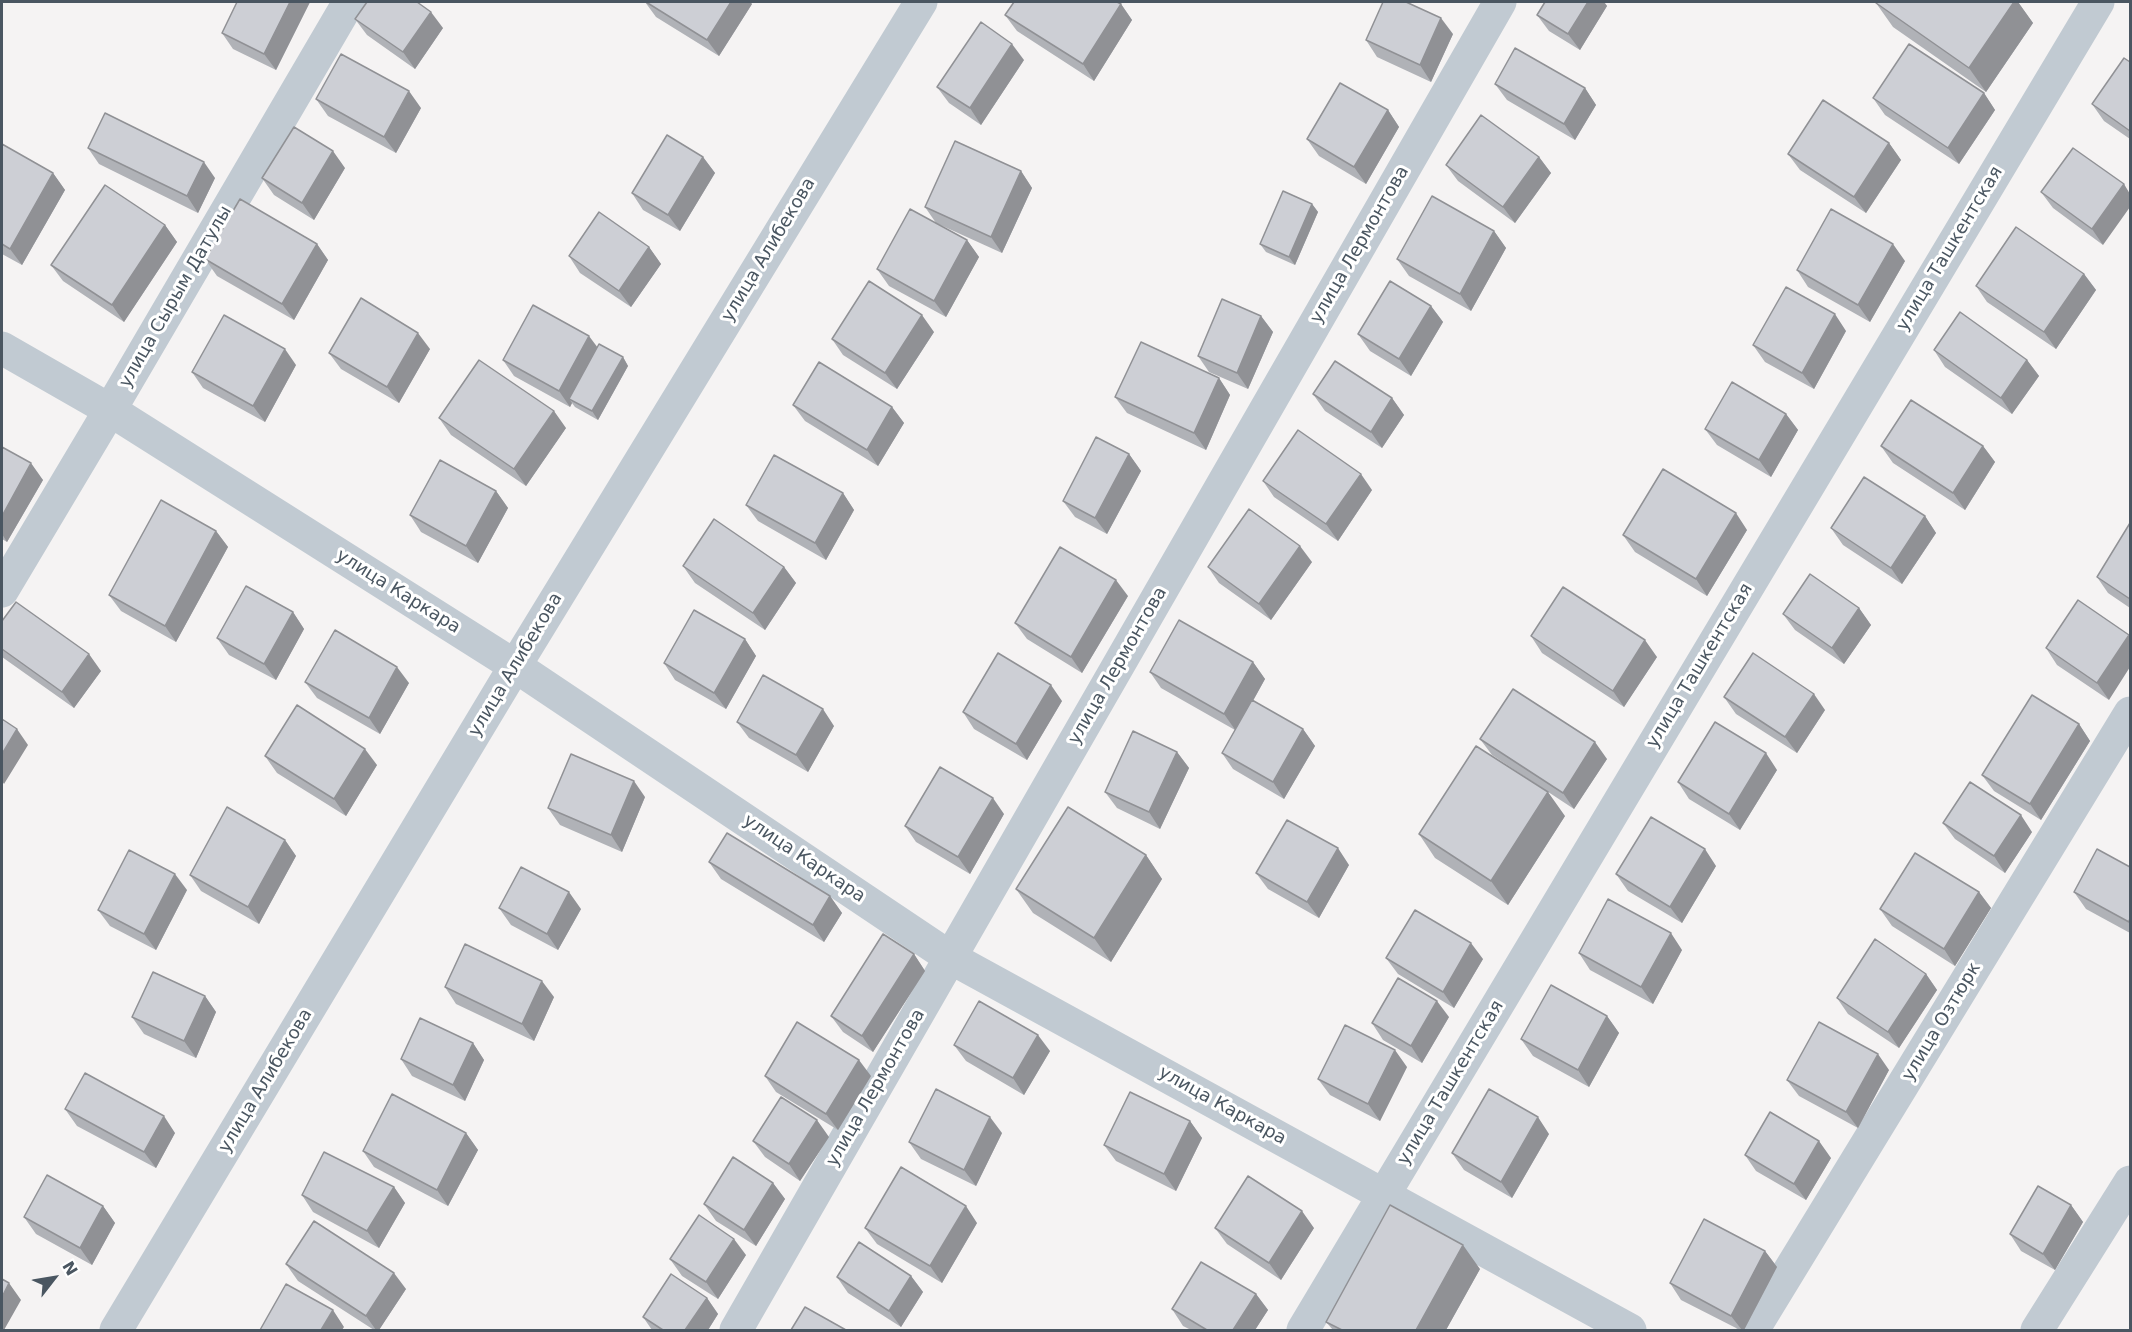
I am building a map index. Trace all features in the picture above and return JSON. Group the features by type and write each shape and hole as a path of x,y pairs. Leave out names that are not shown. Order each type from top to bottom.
{"street":[{"name":"улица Сырым Датулы","path":"2,591 349,2"},
{"name":"улица Алибекова","path":"116,1330 515,666 921,2"},
{"name":"улица Лермонтова","path":"736,1330 1500,2"},
{"name":"улица Ташкентская","path":"1303,1330 2098,2"},
{"name":"улица Каркара","path":"2,348 110,410 515,666 951,958 1630,1330"},
{"name":"улица Озтюрк","path":"1753,1330 2130,713"},
{"path":"2037,1330 2130,1182"}],"building":[{"path":"237,2 290,2 264,54 222,33"},
{"path":"367,2 417,2 431,12 403,52 355,19"},
{"path":"646,2 731,2 707,40"},
{"path":"1014,2 1117,2 1121,4 1083,64 1005,15"},
{"path":"1383,2 1406,2 1441,18 1420,65 1366,40"},
{"path":"1545,2 1588,2 1568,34 1537,15"},
{"path":"1877,2 2014,2 1969,68"},
{"path":"981,22 1012,44 970,108 937,87"},
{"path":"1909,44 1984,93 1948,148 1873,98"},
{"path":"1515,48 1585,88 1564,124 1495,84"},
{"path":"341,54 409,91 384,137 316,99"},
{"path":"2124,58 2130,62 2130,131 2092,104"},
{"path":"1340,83 1388,110 1354,167 1307,139"},
{"path":"1823,100 1889,143 1854,197 1788,154"},
{"path":"105,113 204,162 187,196 88,148"},
{"path":"1481,115 1539,157 1503,207 1446,165"},
{"path":"294,127 333,151 302,203 262,178"},
{"path":"667,135 703,157 668,215 632,193"},
{"path":"955,141 1021,171 991,237 925,207"},
{"path":"2,144 53,173 10,249 2,244"},
{"path":"2073,148 2124,184 2092,229 2041,192"},
{"path":"105,185 165,225 112,305 51,265"},
{"path":"1283,191 1312,204 1289,257 1260,244"},
{"path":"1432,196 1494,231 1460,294 1397,259"},
{"path":"240,199 317,244 282,304 205,259"},
{"path":"910,209 967,240 934,301 877,269"},
{"path":"1831,209 1893,244 1858,305 1797,270"},
{"path":"599,212 649,247 619,291 569,256"},
{"path":"2016,227 2084,274 2044,332 1976,286"},
{"path":"869,281 922,315 885,373 832,339"},
{"path":"1390,281 1431,306 1399,359 1358,334"},
{"path":"1786,287 1835,314 1802,373 1753,345"},
{"path":"361,298 418,333 387,387 329,353"},
{"path":"1222,299 1261,316 1237,373 1198,356"},
{"path":"533,305 589,336 559,391 503,360"},
{"path":"1960,312 2027,360 2001,398 1934,350"},
{"path":"224,315 285,349 253,406 192,372"},
{"path":"1141,342 1219,378 1194,433 1115,397"},
{"path":"599,344 623,357 592,411 569,399"},
{"path":"479,360 554,411 514,469 439,418"},
{"path":"1335,361 1392,398 1371,432 1313,394"},
{"path":"819,362 892,407 867,450 793,405"},
{"path":"1732,382 1786,414 1759,460 1705,429"},
{"path":"1911,400 1983,446 1953,493 1881,446"},
{"path":"1298,430 1361,474 1326,524 1263,481"},
{"path":"1096,437 1129,454 1095,518 1063,501"},
{"path":"2,447 31,463 2,516"},
{"path":"774,455 843,493 815,543 746,505"},
{"path":"440,460 496,491 466,546 410,515"},
{"path":"1663,469 1736,513 1696,579 1623,535"},
{"path":"1864,477 1925,516 1891,568 1831,528"},
{"path":"161,500 216,531 165,626 109,595"},
{"path":"1249,509 1300,546 1259,604 1208,567"},
{"path":"714,519 784,567 753,613 683,566"},
{"path":"2130,523 2130,599 2097,577"},
{"path":"1060,547 1116,580 1071,657 1015,623"},
{"path":"1810,574 1859,608 1832,648 1783,614"},
{"path":"246,586 293,612 264,664 217,638"},
{"path":"1563,587 1645,640 1613,691 1531,636"},
{"path":"2078,600 2129,635 2097,683 2046,648"},
{"path":"16,602 89,654 62,692 2,649 2,621"},
{"path":"694,610 745,639 714,693 664,663"},
{"path":"1179,620 1253,662 1224,714 1150,672"},
{"path":"335,630 397,667 369,718 305,682"},
{"path":"998,653 1051,685 1016,744 963,712"},
{"path":"1753,653 1814,694 1785,737 1724,697"},
{"path":"763,675 823,709 796,755 737,722"},
{"path":"1513,689 1595,742 1563,793 1480,739"},
{"path":"2032,695 2079,724 2030,804 1982,775"},
{"path":"1252,700 1303,729 1273,782 1222,753"},
{"path":"297,705 365,749 334,799 265,756"},
{"path":"2,719 17,729 2,754"},
{"path":"1715,722 1766,753 1729,814 1678,782"},
{"path":"1133,731 1177,752 1149,812 1105,792"},
{"path":"1476,746 1548,792 1491,881 1419,834"},
{"path":"571,754 634,781 611,835 548,808"},
{"path":"940,767 993,798 958,857 905,826"},
{"path":"1970,782 2021,815 1994,856 1943,823"},
{"path":"227,807 285,840 248,907 190,875"},
{"path":"1068,807 1146,855 1094,938 1016,889"},
{"path":"1651,817 1705,849 1670,907 1616,874"},
{"path":"1287,820 1338,848 1307,902 1256,873"},
{"path":"727,833 830,896 813,925 709,862"},
{"path":"2097,849 2130,867 2129,922 2074,892"},
{"path":"129,850 175,874 144,934 98,910"},
{"path":"1915,853 1979,892 1944,949 1880,909"},
{"path":"521,867 569,892 547,934 499,908"},
{"path":"1608,899 1671,933 1641,987 1579,953"},
{"path":"1415,910 1471,943 1443,992 1386,958"},
{"path":"883,934 914,954 862,1036 831,1016"},
{"path":"1875,939 1926,974 1888,1032 1837,998"},
{"path":"465,944 542,981 522,1024 445,987"},
{"path":"153,972 205,996 184,1041 132,1017"},
{"path":"1398,978 1437,1001 1411,1046 1372,1023"},
{"path":"1551,985 1607,1016 1578,1070 1521,1039"},
{"path":"979,1001 1038,1035 1013,1078 954,1045"},
{"path":"420,1018 473,1043 453,1085 401,1059"},
{"path":"797,1022 859,1060 826,1114 765,1076"},
{"path":"1819,1022 1878,1054 1846,1112 1787,1080"},
{"path":"1345,1025 1395,1050 1368,1104 1318,1079"},
{"path":"85,1073 164,1116 144,1152 65,1109"},
{"path":"936,1089 990,1117 964,1170 909,1142"},
{"path":"1489,1089 1538,1117 1501,1182 1452,1153"},
{"path":"1130,1092 1190,1121 1164,1174 1104,1145"},
{"path":"392,1094 466,1133 437,1190 363,1151"},
{"path":"781,1097 817,1120 789,1164 753,1141"},
{"path":"1770,1112 1819,1141 1794,1184 1745,1155"},
{"path":"324,1152 394,1187 367,1231 302,1195"},
{"path":"733,1157 773,1183 744,1230 704,1204"},
{"path":"901,1167 966,1206 930,1266 865,1228"},
{"path":"47,1175 103,1206 80,1248 24,1217"},
{"path":"1248,1176 1302,1211 1269,1263 1215,1228"},
{"path":"2038,1186 2071,1205 2043,1254 2010,1234"},
{"path":"1390,1205 1463,1245 1416,1330 1342,1330 1326,1322"},
{"path":"699,1215 734,1239 706,1282 670,1259"},
{"path":"1704,1219 1765,1251 1731,1316 1670,1283"},
{"path":"314,1221 394,1273 366,1316 286,1264"},
{"path":"859,1242 911,1276 889,1311 837,1277"},
{"path":"1201,1262 1256,1294 1233,1330 1207,1330 1172,1309"},
{"path":"671,1274 707,1298 685,1330 663,1330 643,1317"},
{"path":"2,1279 9,1283 2,1297"},
{"path":"286,1284 333,1310 321,1330 260,1330"},
{"path":"805,1307 846,1330 791,1330"}]}
